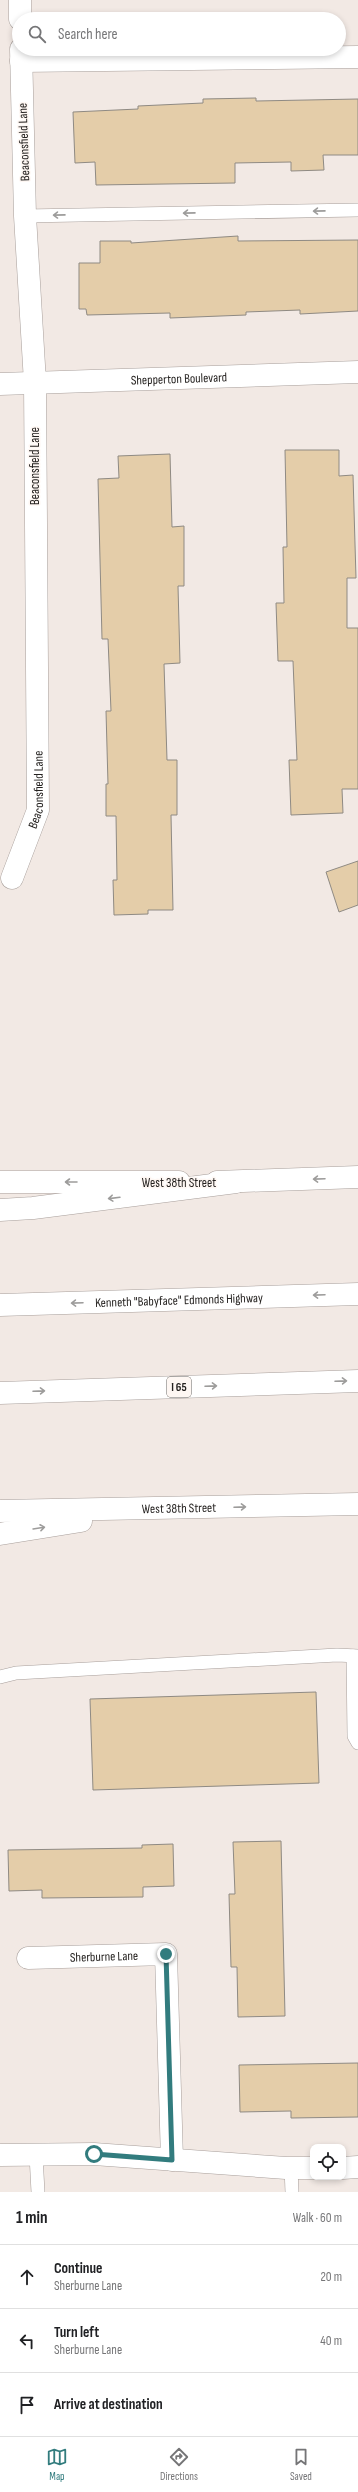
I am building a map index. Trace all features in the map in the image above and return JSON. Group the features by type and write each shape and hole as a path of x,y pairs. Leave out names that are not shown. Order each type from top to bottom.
{"main road":[{"path":"20,0 20,12"},
{"name":"Beaconsfield Lane","path":"12,878 38,810 35,382 26,216 21,56"},
{"path":"190,56 358,57"},
{"name":"Shepperton Boulevard","path":"0,384 358,372"},
{"name":"West 38th Street","path":"1,1181 236,1182 358,1177"},
{"path":"0,1210 33,1208 236,1182"},
{"name":"Kenneth \"Babyface\" Edmonds Highway","path":"0,1305 358,1294"},
{"name":"I 65","path":"0,1393 358,1381"},
{"name":"West 38th Street","path":"0,1512 358,1504"},
{"path":"0,1534 159,1509"},
{"name":"Sherburne Lane","path":"28,1958 166,1954 172,2160"},
{"path":"0,2155 94,2154 291,2168 310,2168"},
{"path":"346,2168 358,2168"}],"lane":[{"path":"26,216 358,210"},
{"path":"0,1677 24,1673 356,1656 354,1736 358,1742"},
{"path":"36,2155 38,2192"},
{"path":"291,2168 292,2192"}],"building":[{"path":"256,98 256,101 358,99 358,155 323,155 324,170 291,171 291,162 235,163 235,183 96,185 95,162 75,163 73,112 138,109 138,106 203,103 203,99"},
{"path":"238,236 238,241 358,240 358,311 300,314 300,310 246,312 246,315 170,318 170,313 87,315 86,309 79,309 79,263 100,263 100,241 131,241 131,243"},
{"path":"285,450 339,450 339,476 353,475 356,578 347,578 347,628 358,628 358,789 342,789 343,813 291,815 289,760 297,760 293,661 278,661 276,603 284,603 283,547 287,547"},
{"path":"170,454 172,527 184,526 184,586 178,586 180,663 164,664 167,760 177,760 177,815 171,815 173,910 148,910 148,914 114,915 113,880 117,880 116,816 106,816 106,784 108,784 106,711 111,711 108,639 102,639 98,479 119,478 118,456"},
{"path":"358,861 358,905 339,912 326,872"},
{"path":"316,1692 319,1783 93,1790 90,1699"},
{"path":"281,1841 285,2016 238,2017 237,1967 231,1967 229,1894 235,1894 233,1842"},
{"path":"173,1844 174,1886 143,1887 143,1897 42,1898 42,1890 9,1891 8,1850 142,1848 142,1845"},
{"path":"358,2063 358,2117 291,2118 291,2111 240,2112 239,2065"}],"route":[{"path":"94,2154 172,2160 166,1954"}]}
